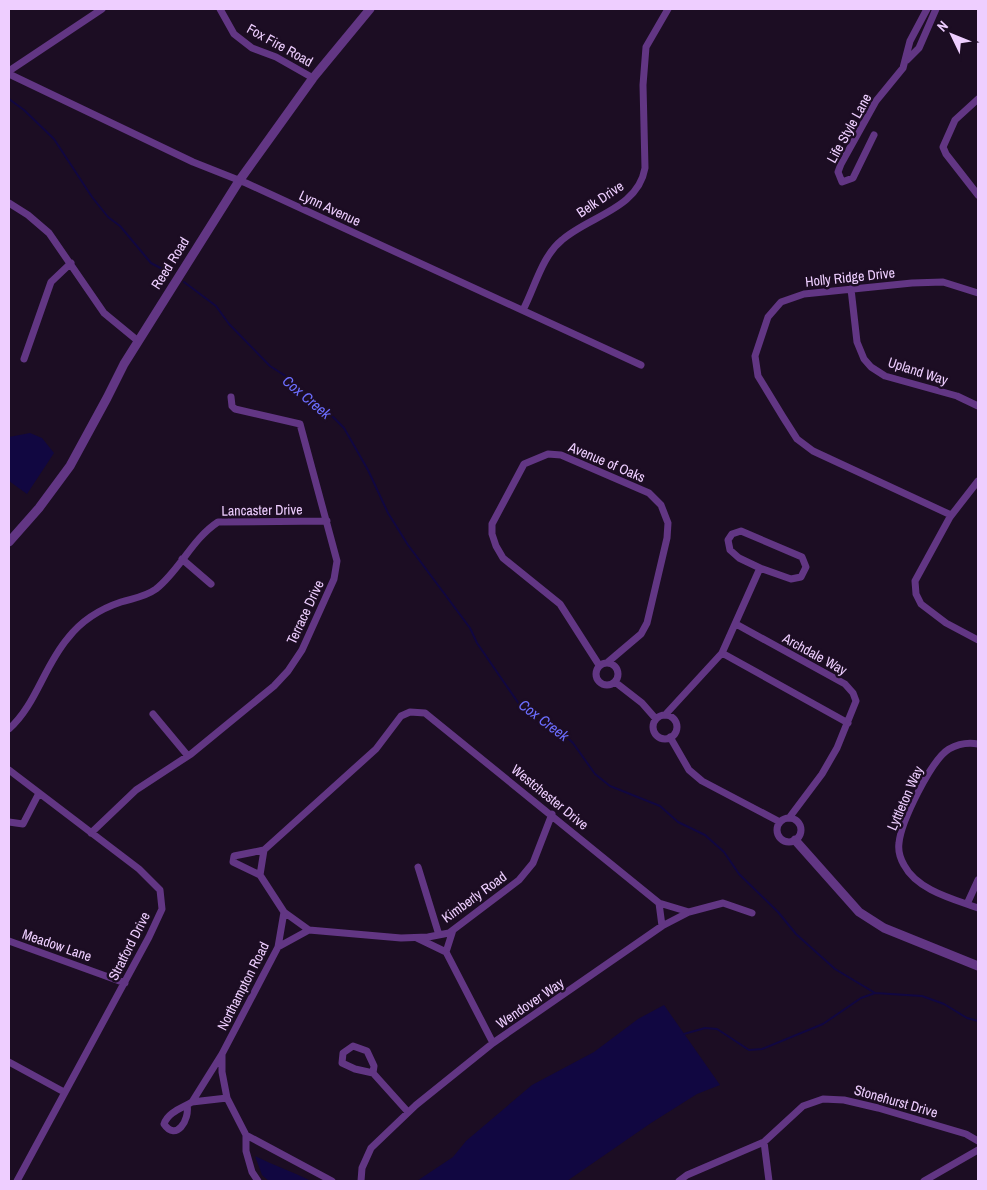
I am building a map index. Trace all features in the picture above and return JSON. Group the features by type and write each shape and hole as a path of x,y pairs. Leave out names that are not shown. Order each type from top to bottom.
{"street":[{"path":"9,72 102,9"},
{"name":"Fox Fire Road","path":"220,9 234,34 252,48 276,57 313,78"},
{"name":"Reed Road","path":"9,542 26,525 65,474 82,446 124,364 240,181 313,78 370,9"},
{"name":"Belk Drive","path":"523,310 551,251 562,239 614,208 637,190 644,179 646,168 643,84 646,47 668,9"},
{"name":"Life Style Lane","path":"906,63 910,41 927,9"},
{"name":"Life Style Lane","path":"874,135 853,178 842,182 838,172 859,128 876,101 919,48 936,9"},
{"name":"Lynn Avenue","path":"9,72 193,162 240,181 641,365"},
{"path":"978,99 955,120 943,147 946,154 978,195"},
{"path":"9,203 39,224 71,263 104,313 138,341"},
{"path":"24,359 51,282 71,263"},
{"name":"Holly Ridge Drive","path":"952,514 813,451 798,438 758,376 755,356 768,317 781,302 804,294 943,282 978,293"},
{"name":"Upland Way","path":"851,289 856,342 864,359 871,367 885,376 957,396 978,406"},
{"name":"Terrace Drive","path":"91,833 136,790 188,756 274,686 297,659 334,579 337,561 300,424 234,409 231,397"},
{"name":"Avenue of Oaks","path":"599,665 560,604 503,558 492,534 492,524 497,512 524,464 535,457 548,454 574,460 649,493 665,512 668,523 667,538 647,623 641,634 608,662"},
{"path":"978,481 952,514 915,581 916,594 921,604 946,623 978,640"},
{"name":"Lancaster Drive","path":"9,729 25,713 55,655 86,619 105,608 136,599 157,588 205,531 218,522 327,521"},
{"path":"741,531 802,557 806,567 801,577 791,579 760,568 740,558 730,550 728,540 732,534 741,531"},
{"path":"182,559 211,584"},
{"path":"656,718 665,715 722,652 760,568"},
{"name":"Archdale Way","path":"736,624 845,684 853,693 856,701 848,723 822,774 789,818"},
{"path":"722,652 848,723"},
{"path":"608,662 617,669 618,674 615,682 607,686 599,683 595,675 599,665 608,662"},
{"path":"615,682 642,703 656,718"},
{"name":"Westchester Drive","path":"264,850 376,749 401,716 410,712 425,713 552,814 659,903"},
{"path":"153,714 188,756"},
{"path":"656,718 653,727 657,735 664,738 670,737 674,735 677,726 674,718 665,715"},
{"path":"670,737 690,770 702,781 780,822"},
{"name":"Lyttleton Way","path":"978,744 957,745 944,753 936,762 921,787 899,844 901,859 915,878 941,894 978,908"},
{"name":"Stratford Drive","path":"9,770 139,869 160,890 163,900 162,909 125,983 17,1181"},
{"path":"9,822 23,824 40,793"},
{"name":"Kimberly Road","path":"309,930 416,938 439,935 453,930 519,880 533,863 552,814"},
{"path":"789,818 798,821 802,830 795,840 790,843 781,839 777,831 780,822 789,818"},
{"path":"795,840 859,912 884,928 978,966"},
{"path":"260,875 264,850 234,856 233,862 260,875 284,912 309,930 278,947"},
{"path":"418,867 439,935"},
{"path":"967,904 978,880"},
{"path":"662,926 659,903 689,912"},
{"name":"Wendover Way","path":"361,1181 362,1168 372,1148 408,1112 493,1043 662,926 689,912 723,904 752,913"},
{"name":"Northampton Road","path":"227,1098 190,1103 222,1054 278,947 284,912"},
{"path":"446,952 453,930"},
{"path":"416,938 446,952 493,1043"},
{"name":"Meadow Lane","path":"9,941 125,983"},
{"path":"373,1073 374,1066 368,1050 353,1046 343,1053 342,1063 355,1069 373,1073 408,1112"},
{"path":"222,1054 222,1072 227,1098 246,1135 246,1150 252,1172 258,1181"},
{"path":"9,1062 64,1092"},
{"name":"Stonehurst Drive","path":"679,1181 705,1167 764,1142 803,1106 823,1099 844,1100 878,1108 966,1134 978,1141"},
{"path":"246,1135 332,1181"},
{"path":"764,1142 769,1181"},
{"path":"924,1181 978,1150"}],"shaded area":[{"path":"30,433 42,438 54,453 27,494 9,481 9,437"},
{"path":"664,1005 720,1085 697,1094 567,1181 417,1181 453,1157 466,1141 532,1085 594,1052 638,1019"},
{"path":"255,1156 311,1181 269,1181 262,1175"}],"waterway":[{"name":"Cox Creek","path":"9,99 24,110 54,139 92,197 108,217 120,226 151,263 168,272"},
{"name":"Cox Creek","path":"184,282 216,306 229,324 270,366 287,377 314,404 331,415 344,428 368,470 388,513 408,545 470,628 477,643 519,704 557,728 573,743 595,774 610,786 660,806 678,822 705,835 724,852 739,874 778,912 796,934 835,969 875,993 922,996 944,1004 967,1018 978,1021"},
{"path":"684,1034 705,1028 717,1029 749,1050 762,1049 823,1024 861,998 875,993"}]}
